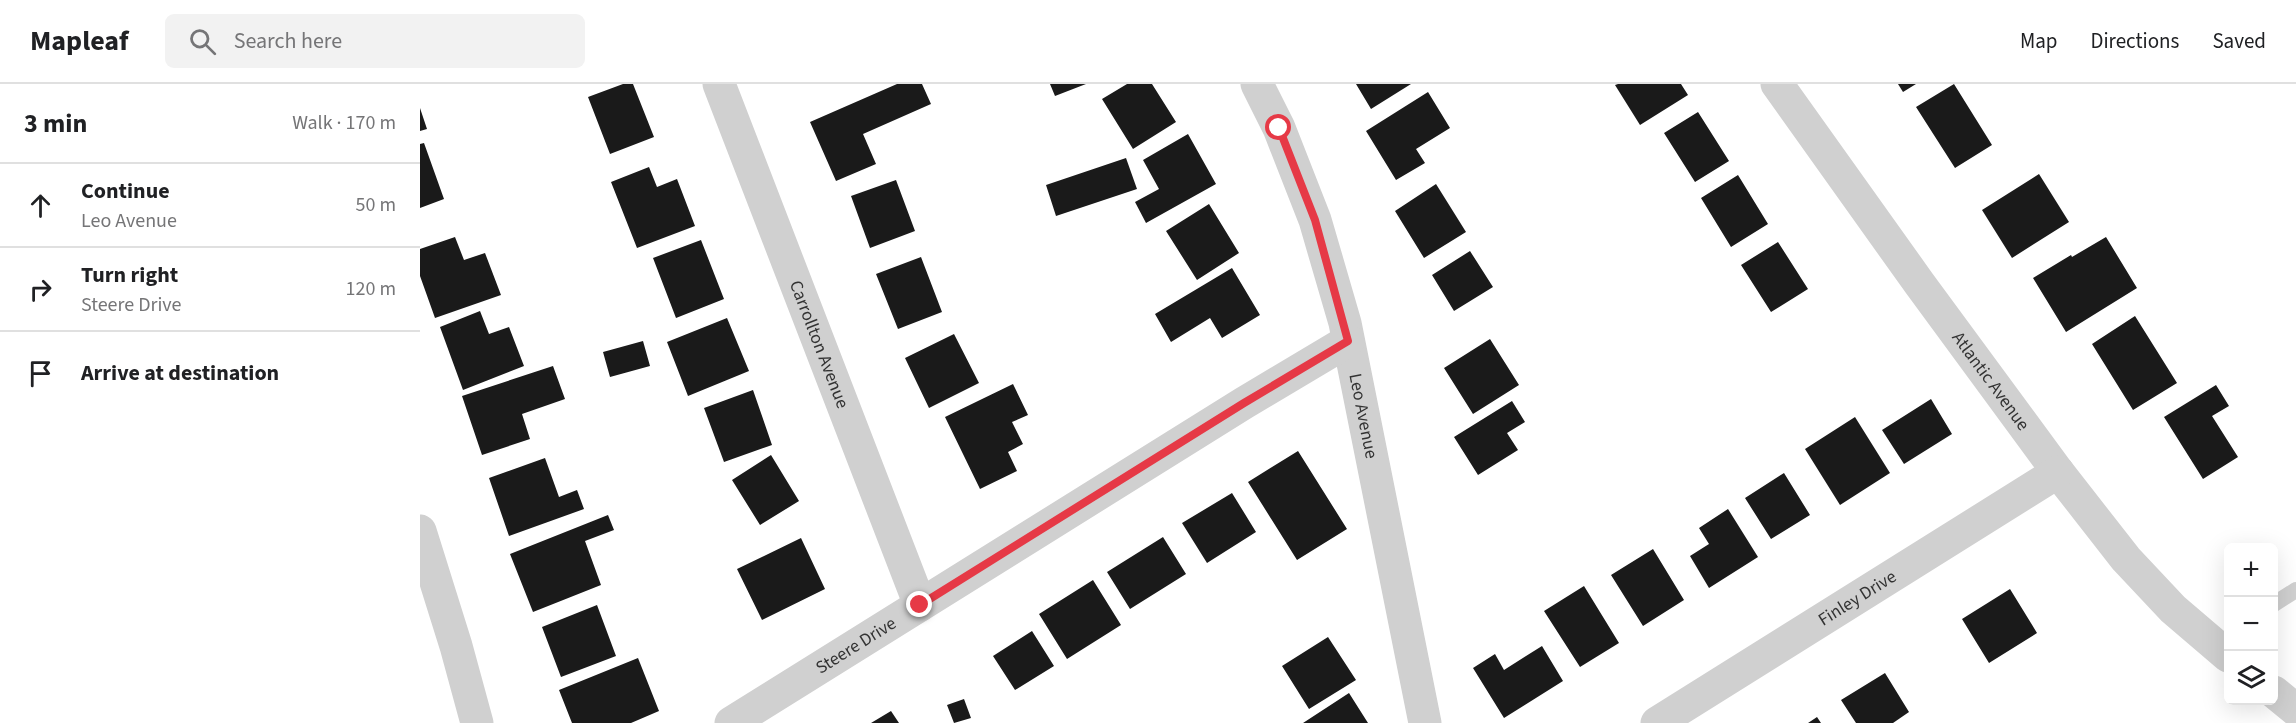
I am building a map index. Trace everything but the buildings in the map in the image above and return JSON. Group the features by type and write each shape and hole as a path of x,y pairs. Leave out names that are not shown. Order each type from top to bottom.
{"street":[{"name":"Carrollton Avenue","path":"719,84 920,605"},
{"name":"Leo Avenue","path":"1257,84 1279,128 1315,220 1348,341 1425,723"},
{"name":"Atlantic Avenue","path":"1777,84 1919,283 2126,560 2173,609 2224,647"},
{"name":"Steere Drive","path":"731,723 1244,403 1348,341"},
{"name":"Finley Drive","path":"1657,723 2058,472"},
{"path":"420,531 477,723"},
{"path":"2278,695 2296,710"}],"lane":[{"path":"2278,601 2296,590"}],"route":[{"path":"920,605 1244,403 1348,341 1345,323 1315,220 1279,128"}]}
